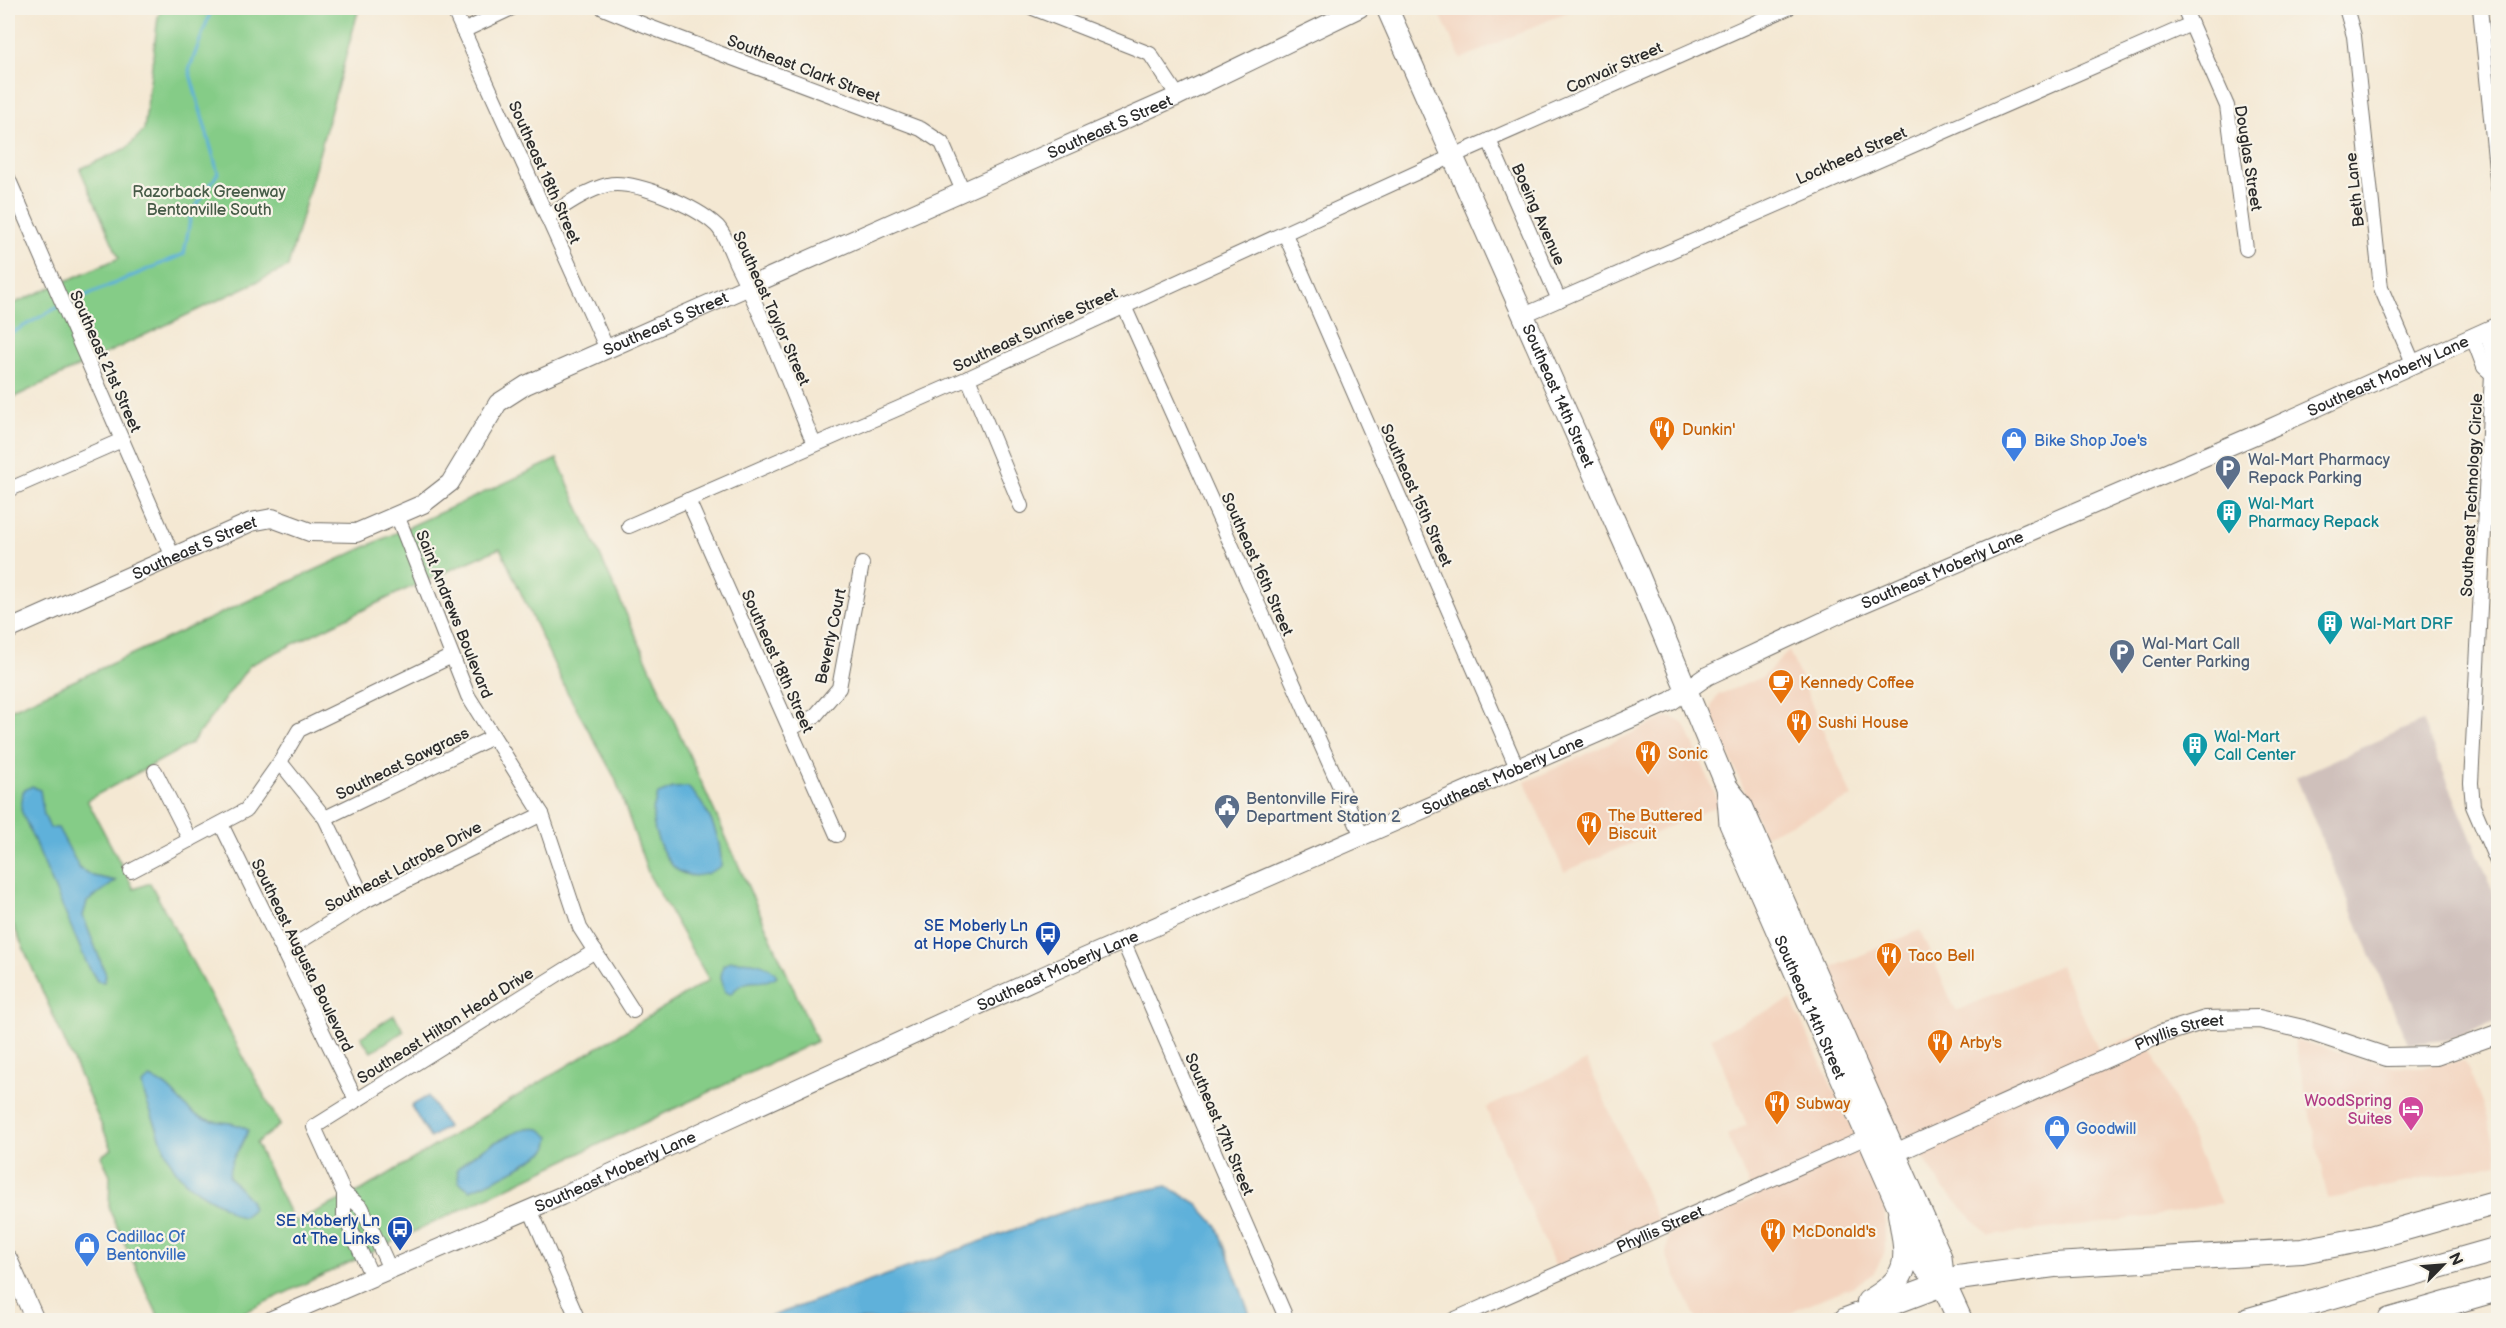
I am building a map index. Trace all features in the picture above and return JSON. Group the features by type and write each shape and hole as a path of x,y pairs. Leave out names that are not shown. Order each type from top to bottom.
{"highway":[{"path":"1845,1320 1958,1278 2054,1265 2302,1251 2370,1238 2499,1202"},
{"path":"1845,1320 1891,1288 1903,1273 1906,1253 1900,1214"},
{"path":"2249,1320 2499,1249"},
{"name":"Southeast 14th Street","path":"1944,1285 1960,1320"},
{"path":"2390,1320 2499,1289"}],"main road":[{"name":"Southeast 14th Street","path":"1387,8 1524,315 1727,787 1742,806 1887,1156 1941,1257 1944,1285"},
{"name":"Southeast 14th Street","path":"1727,787 1730,824 1867,1137 1887,1156 1900,1214 1925,1268 1944,1285"}],"street":[{"name":"Southeast 18th Street","path":"453,8 607,349"},
{"path":"463,31 512,8"},
{"name":"Southeast Clark Street","path":"603,8 921,129 942,143 963,191"},
{"path":"1033,8 1150,54 1178,96"},
{"name":"Southeast S Street","path":"8,630 251,522 272,518 310,532 356,533 423,504 450,483 498,403 526,385 1178,96 1360,8"},
{"name":"Convair Street","path":"1453,156 1788,8"},
{"name":"Douglas Street","path":"2184,8 2227,106 2246,249"},
{"name":"Beth Lane","path":"2346,8 2354,36 2381,288 2414,364"},
{"path":"2480,8 2499,188"},
{"name":"Lockheed Street","path":"1524,315 2191,24"},
{"name":"Boeing Avenue","path":"1489,140 1559,300"},
{"name":"Southeast Sunrise Street","path":"629,526 968,378 1453,156"},
{"name":"Southeast 21st Street","path":"8,178 173,557"},
{"name":"Southeast Taylor Street","path":"547,217 579,196 609,185 636,188 668,197 692,209 718,227 748,287 814,444"},
{"name":"Southeast 15th Street","path":"1285,234 1518,770"},
{"name":"Southeast 16th Street","path":"1124,306 1362,836"},
{"name":"Southeast Moberly Lane","path":"272,1320 530,1209 928,1027 1518,770 1671,701 1707,676 1865,602 2486,332"},
{"name":"Southeast Technology Circle","path":"2486,332 2484,367 2492,374 2470,783 2473,806 2499,864"},
{"path":"968,378 1021,506"},
{"path":"8,490 122,440"},
{"name":"Southeast 18th Street","path":"688,500 837,835"},
{"name":"Saint Andrews Boulevard","path":"397,514 468,696 542,814 580,928 633,1011"},
{"name":"Beverly Court","path":"790,729 815,716 839,688 862,564"},
{"path":"131,872 221,824 252,804 299,730 452,656"},
{"name":"Southeast Sawgrass","path":"325,818 493,737"},
{"path":"280,762 325,818 365,901"},
{"path":"155,771 190,840"},
{"name":"Southeast Latrobe Drive","path":"283,952 365,901 542,814"},
{"name":"Southeast Augusta Boulevard","path":"221,824 356,1100"},
{"name":"Southeast 17th Street","path":"1123,941 1287,1320"},
{"name":"Southeast Hilton Head Drive","path":"344,1193 314,1127 595,951"},
{"name":"Phyllis Street","path":"1887,1156 2158,1035 2205,1020 2259,1019 2303,1029 2387,1057 2436,1056 2499,1034"},
{"name":"Phyllis Street","path":"1453,1320 1867,1137"},
{"path":"344,1193 362,1208 390,1269"},
{"path":"344,1193 344,1215 372,1277"},
{"path":"530,1209 578,1320"},
{"path":"8,1258 35,1320"}],"shaded area":[{"path":"1437,8 1576,8 1461,59"},
{"path":"1789,651 1852,797 1764,836 1712,716 1712,705 1718,695 1763,677"},
{"path":"1667,717 1674,718 1685,725 1720,805 1564,872 1525,782"},
{"path":"2422,721 2498,902 2498,1020 2446,1040 2408,1044 2296,777"},
{"path":"1920,930 1956,1011 2060,965 2099,1051 2144,1032 2221,1203 2155,1216 1989,1236 1943,1188 1921,1154 1902,1135 1892,1131 1822,972"},
{"path":"1791,1000 1885,1198 1885,1252 1874,1273 1854,1286 1798,1308 1779,1320 1697,1320 1666,1255 1669,1235 1754,1198 1727,1135 1747,1125 1711,1037"},
{"path":"2294,1039 2388,1066 2420,1067 2465,1061 2485,1111 2498,1154 2498,1163 2328,1199"},
{"path":"1587,1061 1658,1220 1556,1268 1486,1108"}],"green space":[{"name":"Razorback Greenway Bentonville South","path":"162,8 359,8 288,267 8,400 8,306 119,258 80,169 127,148 144,130 158,17"},
{"path":"557,459 817,1041 228,1320 160,1320 109,1209 110,1175 101,1156 112,1149 8,913 8,711","holes":["500,548 566,690 615,778 649,875 709,980 362,1190 294,1222 256,1143 280,1125 150,883 134,889 87,800 191,744 250,665 400,592"]},
{"path":"394,1015 404,1031 371,1052 361,1037"}],"water":[{"path":"32,786 40,790 44,815 50,828 58,828 80,869 93,876 116,881 87,902 83,916 106,975 104,982 97,981 87,964 21,810 23,791"},
{"path":"688,787 702,804 712,823 721,855 721,866 699,876 685,874 672,865 658,839 653,821 658,794 673,788"},
{"path":"731,961 763,965 769,967 777,976 766,981 743,984 731,994 725,992 721,977 723,965"},
{"path":"150,1078 165,1086 198,1116 236,1124 248,1130 233,1158 229,1177 250,1200 253,1209 243,1217 233,1214 193,1188 177,1172 166,1152 144,1094 142,1084"},
{"path":"428,1096 447,1127 430,1138 411,1106"},
{"path":"526,1128 540,1129 550,1137 547,1150 510,1172 470,1190 459,1182 457,1169 465,1162 490,1145"},
{"path":"1167,1186 1196,1203 1217,1226 1252,1320 761,1320 1097,1200"}],"waterway":[{"path":"66,304 184,254 191,214 218,173 189,70 212,8"},
{"path":"8,335 60,306"}],"place":[{"name":"Dunkin'","path":"1662,452"},
{"name":"Bike Shop Joe's","path":"2014,463"},
{"name":"Wal-Mart Pharmacy Repack Parking","path":"2228,491"},
{"name":"Wal-Mart Pharmacy Repack","path":"2229,535"},
{"name":"Wal-Mart DRF","path":"2330,646"},
{"name":"Wal-Mart Call Center Parking","path":"2122,675"},
{"name":"Kennedy Coffee","path":"1781,705"},
{"name":"Sushi House","path":"1799,745"},
{"name":"Wal-Mart Call Center","path":"2195,768"},
{"name":"Sonic","path":"1648,776"},
{"name":"Bentonville Fire Department Station 2","path":"1227,830"},
{"name":"The Buttered Biscuit","path":"1589,847"},
{"name":"SE Moberly Ln at Hope Church","path":"1048,957"},
{"name":"Taco Bell","path":"1889,978"},
{"name":"Arby's","path":"1940,1065"},
{"name":"Subway","path":"1777,1126"},
{"name":"WoodSpring Suites","path":"2411,1132"},
{"name":"Goodwill","path":"2057,1151"},
{"name":"SE Moberly Ln at The Links","path":"400,1252"},
{"name":"McDonald's","path":"1773,1254"},
{"name":"Cadillac Of Bentonville","path":"87,1268"}]}
